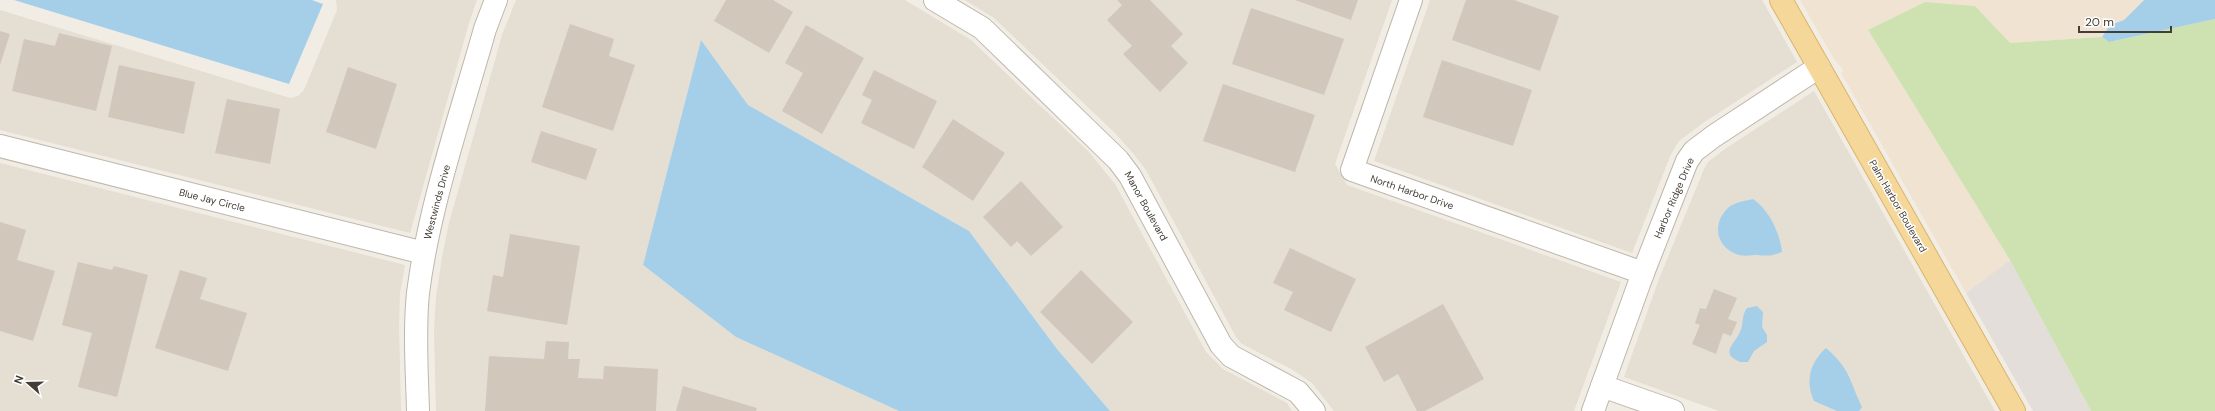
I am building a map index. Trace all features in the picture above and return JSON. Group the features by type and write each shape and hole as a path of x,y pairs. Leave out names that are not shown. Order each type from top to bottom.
{"main road":[{"name":"Palm Harbor Boulevard","path":"1781,0 2014,411"}],"street":[{"name":"Westwinds Drive","path":"418,411 418,294 424,253 432,219 485,30 496,0"},
{"name":"Manor Boulevard","path":"935,0 982,28 1118,160 1130,176 1221,345 1232,356 1298,392 1314,411"},
{"name":"North Harbor Drive","path":"1411,0 1352,170 1643,273"},
{"name":"Harbor Ridge Drive","path":"1593,411 1643,273 1687,161 1694,151 1714,136 1819,67"},
{"name":"Blue Jay Circle","path":"0,146 424,253"},
{"path":"1602,386 1672,411"}],"shaded area":[{"path":"336,0 477,0 469,23 410,233 0,130 0,10 290,98 298,96 304,90 337,10"},
{"path":"516,0 905,0 971,40 1088,151 1115,184 1206,352 1223,369 1287,403 1292,411 1110,411 1057,349 969,231 748,105 701,40 643,265 736,337 899,411 436,411 434,331 436,297 442,257 449,223 502,35"},
{"path":"965,0 1392,0 1335,164 1347,185 1621,282 1574,411 1334,411 1312,383 1293,370 1242,344 1236,337 1146,170 1132,152 1113,131 994,18"},
{"path":"1430,0 1762,0 1797,62 1703,123 1679,141 1671,154 1632,253 1374,161"},
{"path":"1800,0 2144,0 2124,20 2110,25 2102,37 2010,43 1975,6 1925,2 1868,30 2010,260 1966,293 1841,73 1844,71 1834,59"},
{"path":"1814,91 1995,411 1719,411 1624,377 1659,279 1708,162 1725,149"},
{"path":"0,163 405,265 400,293 399,327 401,411 0,411"},
{"path":"2010,260 2091,411 2033,411 1966,293"}],"green space":[{"path":"1925,2 1975,6 2010,43 2102,37 2109,42 2215,19 2215,411 2091,411 2010,260 1868,30"}],"water":[{"path":"14,0 312,0 323,4 289,84"},
{"path":"2144,0 2215,0 2215,19 2109,42 2102,37 2110,25 2124,20"},
{"path":"701,40 748,105 969,231 1057,349 1110,411 899,411 736,337 643,265"},
{"path":"1753,199 1764,209 1773,222 1779,237 1782,252 1765,256 1744,256 1729,250 1720,240 1718,226 1724,213 1729,207 1735,204"},
{"path":"1757,306 1763,312 1762,327 1767,335 1767,342 1754,351 1748,362 1740,362 1730,355 1730,348 1740,332 1747,308"},
{"path":"1826,348 1845,369 1862,407 1859,411 1837,411 1814,401 1810,386 1811,372 1816,359"}],"building":[{"path":"726,0 773,0 793,12 769,53 714,21"},
{"path":"1117,0 1150,0 1183,34 1171,46 1188,63 1160,92 1123,54 1132,46 1107,20 1122,5"},
{"path":"1295,0 1358,0 1351,20"},
{"path":"1466,0 1514,0 1559,16 1540,71 1452,40"},
{"path":"1251,8 1344,39 1324,95 1232,64"},
{"path":"570,24 614,39 609,56 635,65 613,131 542,107"},
{"path":"806,25 864,58 822,134 782,111 803,73 785,63"},
{"path":"0,31 10,34 0,65"},
{"path":"59,33 112,46 96,111 12,91 24,39 55,46"},
{"path":"1442,60 1532,90 1513,146 1423,117"},
{"path":"119,65 195,82 184,134 108,117"},
{"path":"348,67 397,84 376,149 326,132"},
{"path":"874,70 937,101 914,149 861,123 872,100 862,95"},
{"path":"1223,84 1315,115 1295,172 1203,141"},
{"path":"227,99 280,109 270,164 215,153"},
{"path":"953,119 1005,153 973,201 922,167"},
{"path":"541,131 597,149 586,180 531,162"},
{"path":"1021,181 1063,227 1031,256 1017,241 1011,247 983,217"},
{"path":"0,222 26,230 17,260 55,271 33,341 0,331"},
{"path":"510,234 580,246 567,325 487,311 493,275 503,277"},
{"path":"1290,248 1356,279 1331,332 1284,310 1293,292 1273,283"},
{"path":"78,262 112,270 114,266 148,275 117,397 78,387 92,333 62,325"},
{"path":"180,270 207,278 200,299 247,313 228,371 155,348"},
{"path":"1081,270 1133,322 1092,364 1040,312"},
{"path":"1714,289 1737,298 1728,319 1737,322 1731,336 1723,333 1716,354 1692,344 1700,325 1695,323 1700,308 1706,309"},
{"path":"1443,304 1484,379 1425,411 1417,411 1398,374 1384,382 1365,347"},
{"path":"546,341 569,342 568,359 580,359 578,378 603,379 604,366 658,369 656,411 485,411 489,356 544,359"},
{"path":"683,386 757,408 756,411 676,411"}]}
